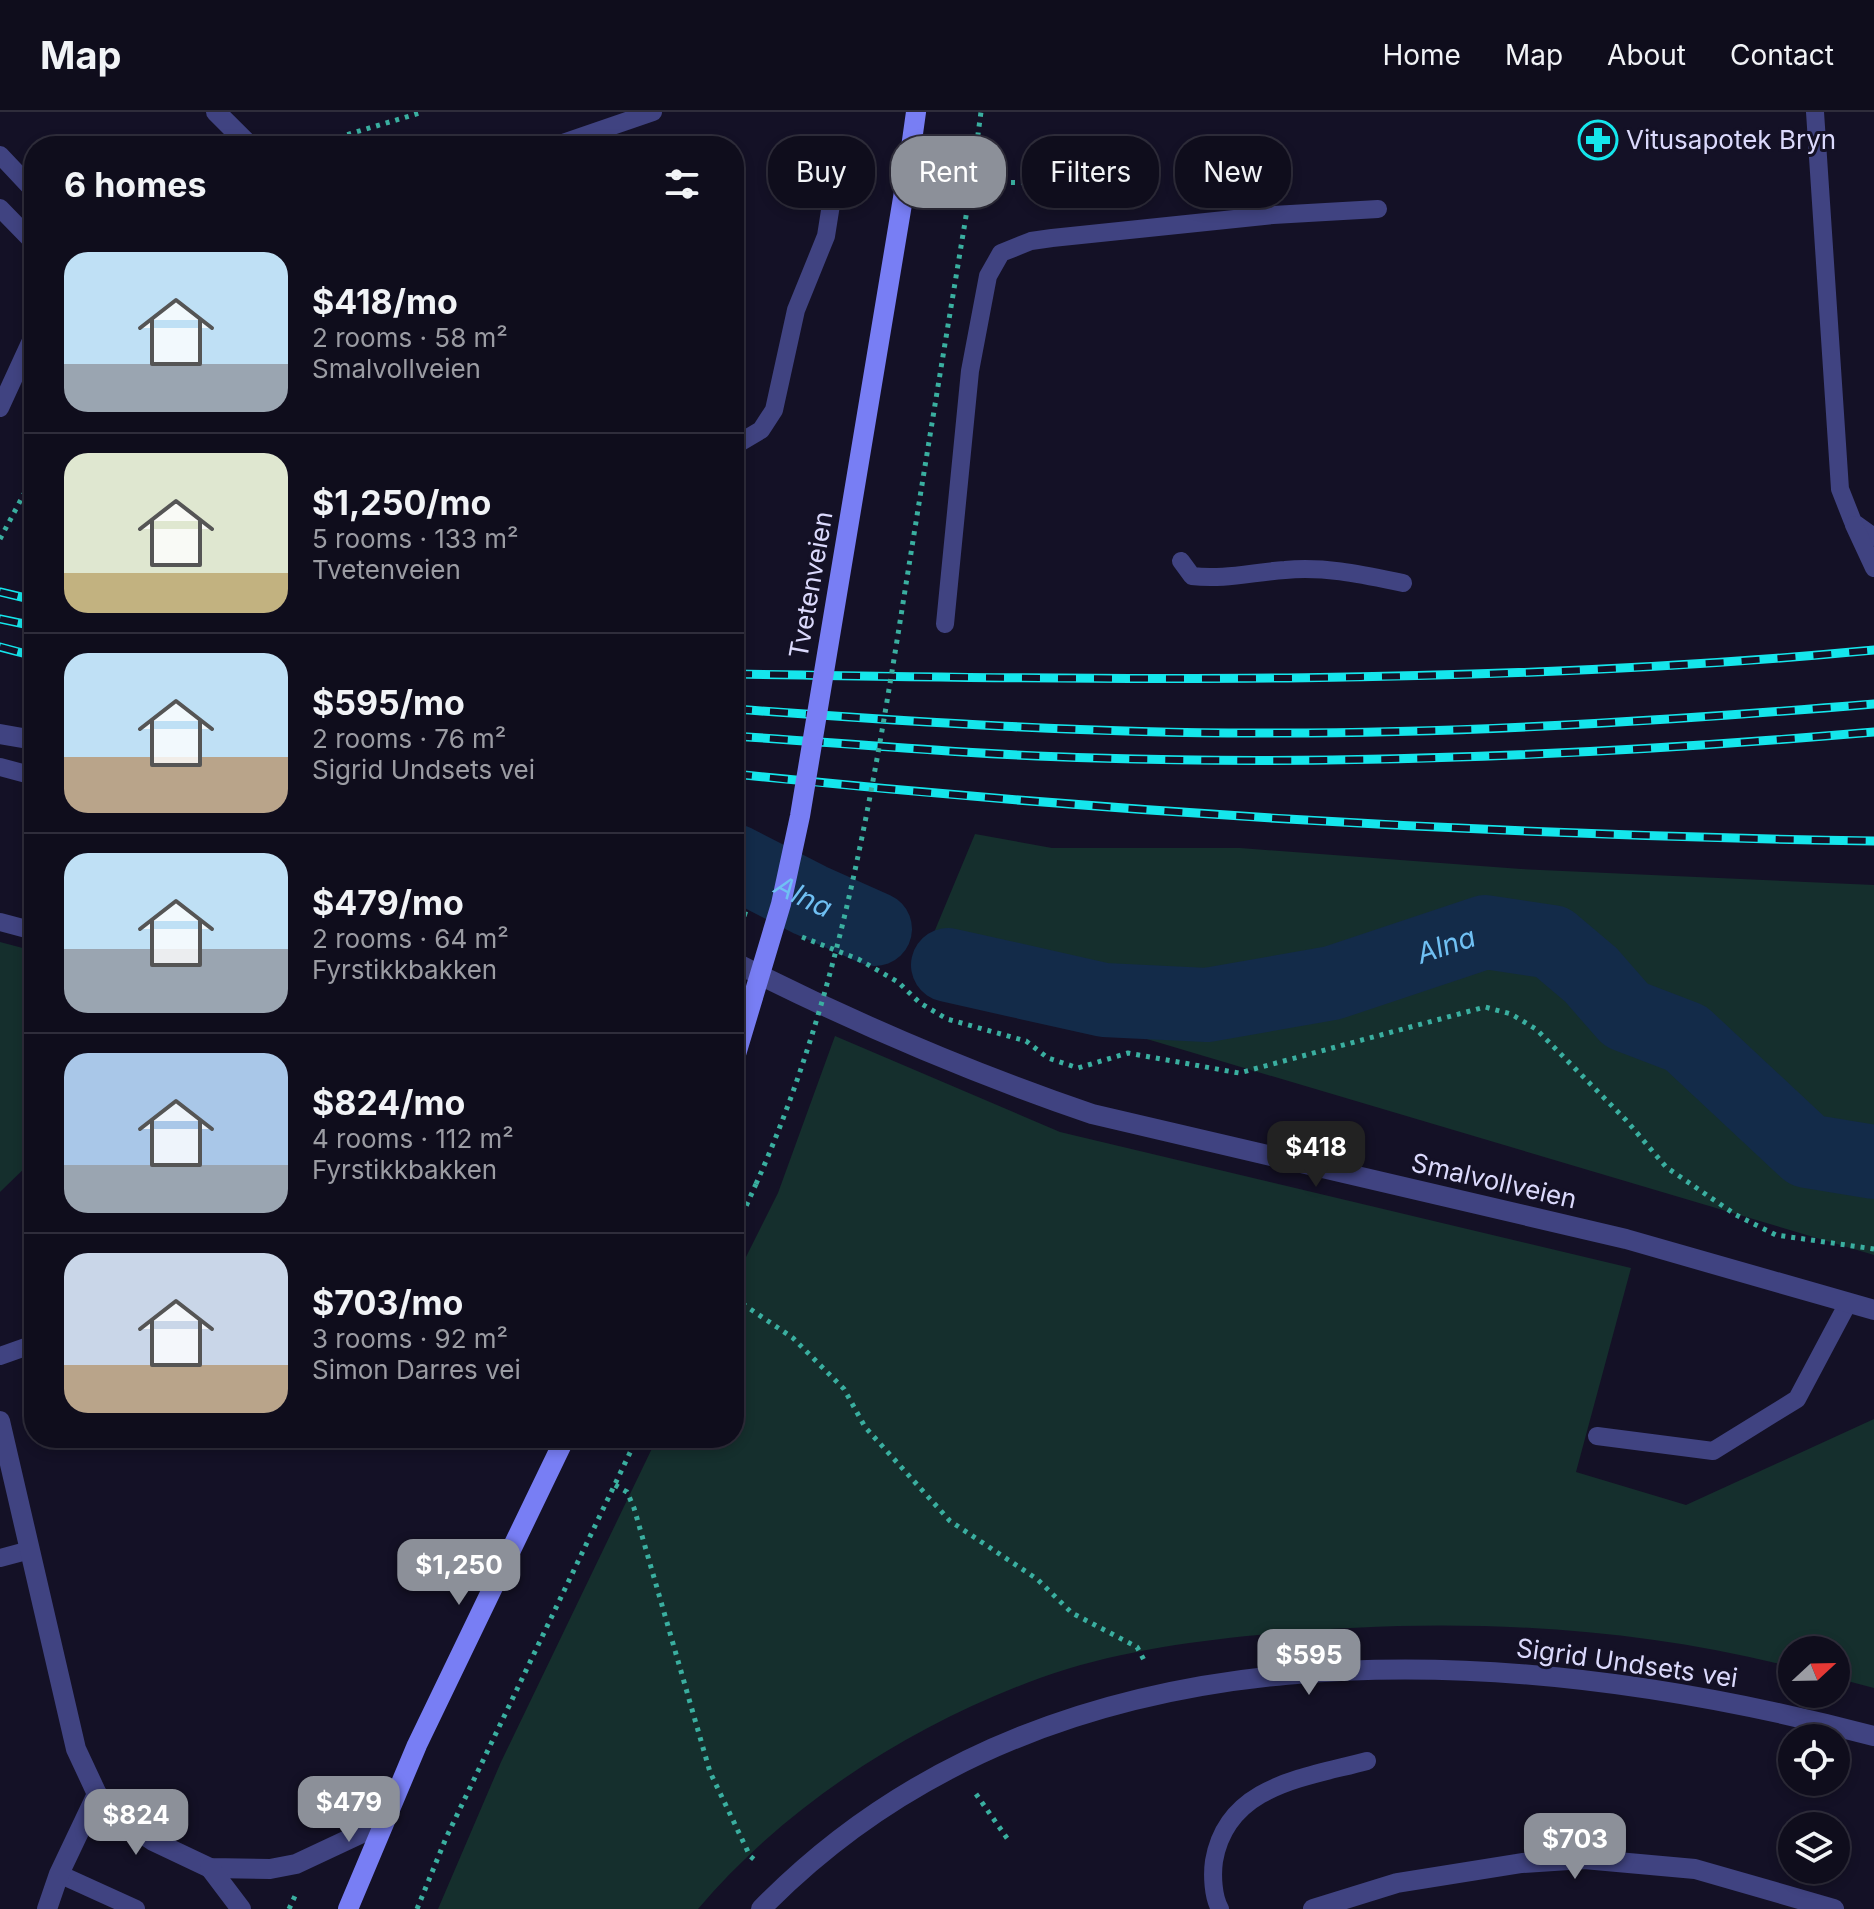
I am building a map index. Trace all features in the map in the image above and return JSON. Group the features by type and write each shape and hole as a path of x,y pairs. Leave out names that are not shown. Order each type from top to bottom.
{"main road":[{"name":"Tvetenveien","path":"744,1028 773,932 800,816 916,112"},
{"path":"348,1909 394,1796 560,1448"}],"street":[{"path":"216,112 240,136"},
{"path":"0,734 24,738"},
{"name":"Smalvollveien","path":"744,967 929,1053 1092,1114 1626,1239 1874,1310"},
{"path":"0,1421 63,1704 76,1749 97,1794 126,1823 153,1841 210,1868 270,1869 296,1864 360,1834 394,1796"},
{"name":"Sigrid Undsets vei","path":"761,1909 835,1841 934,1775 1040,1726 1177,1690 1348,1671 1536,1673 1726,1702 1874,1736"},
{"path":"47,1909 59,1874 97,1794"},
{"path":"1313,1909 1412,1880 1522,1863 1584,1859 1695,1869 1834,1909"},
{"path":"210,1868 241,1909"}],"lane":[{"path":"583,136 653,112"},
{"path":"1815,112 1840,489 1874,568"},
{"path":"0,155 24,180"},
{"path":"0,208 24,233"},
{"path":"744,440 761,430 774,410 796,310 826,236 830,208"},
{"path":"945,624 970,371 988,276 1001,253 1031,241 1052,238 1273,215 1378,209"},
{"path":"0,408 24,356"},
{"path":"1853,522 1874,537"},
{"path":"1181,561 1192,576 1208,578 1288,569 1319,570 1403,583"},
{"path":"0,767 24,773"},
{"path":"0,922 24,928"},
{"path":"1597,1436 1713,1451 1797,1399 1848,1303"},
{"path":"0,1558 30,1550"},
{"path":"1220,1909 1212,1872 1219,1836 1242,1807 1273,1787 1367,1761"},
{"path":"59,1874 136,1909"}],"path":[{"path":"343,136 423,112"},
{"path":"978,136 981,112"},
{"path":"744,1211 814,1032 857,871 967,208"},
{"path":"0,539 24,494"},
{"path":"744,914 762,921"},
{"path":"789,932 858,959 898,982 920,1003 947,1019 1026,1041 1048,1058 1078,1068 1128,1053 1239,1073 1485,1007 1511,1014 1536,1029 1568,1060 1666,1167 1736,1215 1776,1235 1874,1249"},
{"path":"744,1305 793,1338 844,1389 865,1427 950,1521 1037,1579 1072,1613 1137,1647 1144,1660"},
{"path":"417,1909 446,1838 632,1448"},
{"path":"615,1485 627,1492 634,1508 718,1795 750,1856 756,1861"},
{"path":"976,1794 1009,1841"}],"green space":[{"path":"975,834 1052,848 1240,848 1521,869 1874,885 1874,1255 918,971"},
{"path":"0,942 24,948 24,1169 0,1192"},
{"path":"835,1036 1060,1132 1631,1268 1576,1472 1686,1505 1874,1419 1874,1688 1850,1682 1850,1636 1778,1636 1778,1664 1660,1641 1526,1628 1392,1626 1325,1629 1175,1645 1120,1655 1040,1678 945,1719 899,1744 811,1802 771,1835 698,1909 438,1909 501,1762 652,1448 744,1448 744,1261 778,1193"}],"waterway":[{"name":"Alna","path":"744,866 875,929"},
{"name":"Alna","path":"948,965 1104,1000 1207,1005 1332,983 1485,932 1552,942 1591,975 1626,1015 1686,1038 1807,1151 1874,1162"}],"railway":[{"path":"0,592 24,598"},
{"path":"0,619 24,624"},
{"path":"0,647 24,653"},
{"path":"744,674 1162,679 1447,675 1732,662 1874,650"},
{"path":"744,710 1073,729 1277,733 1426,731 1576,724 1874,704"},
{"path":"744,737 1051,757 1290,760 1582,752 1874,732"},
{"path":"744,775 1018,800 1303,820 1588,833 1874,841"}],"place":[{"name":"Vitusapotek Bryn","path":"1598,140"}]}
